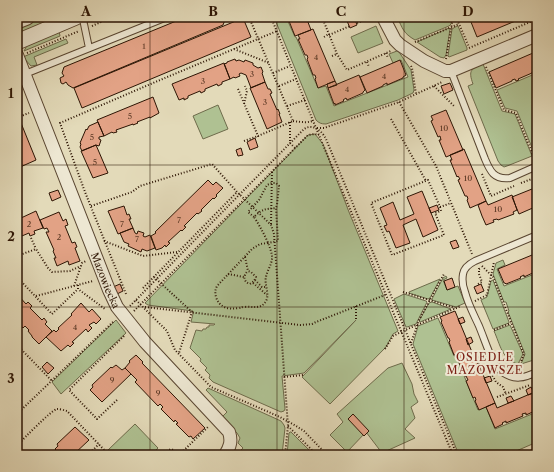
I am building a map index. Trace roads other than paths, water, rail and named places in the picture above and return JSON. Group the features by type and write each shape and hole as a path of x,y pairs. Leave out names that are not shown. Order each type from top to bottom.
{"street":[{"path":"17,21 27,17"},
{"path":"383,17 395,40 397,49 449,73 479,62 537,35"},
{"path":"17,42 81,23"},
{"name":"Mazowiecka","path":"17,56 121,317 229,432 231,444 225,455"}],"lane":[{"path":"83,17 81,23 89,48"},
{"path":"25,74 167,17"},
{"path":"449,73 485,159 494,175 502,178 510,178 537,166"},
{"path":"537,235 475,261 466,267 463,272 462,279 464,291 498,368 504,374 518,378 522,378 537,372"},
{"path":"528,455 537,451"}],"district":[{"name":"OSIEDLE MAZOWSZE","path":"485,363"}]}
